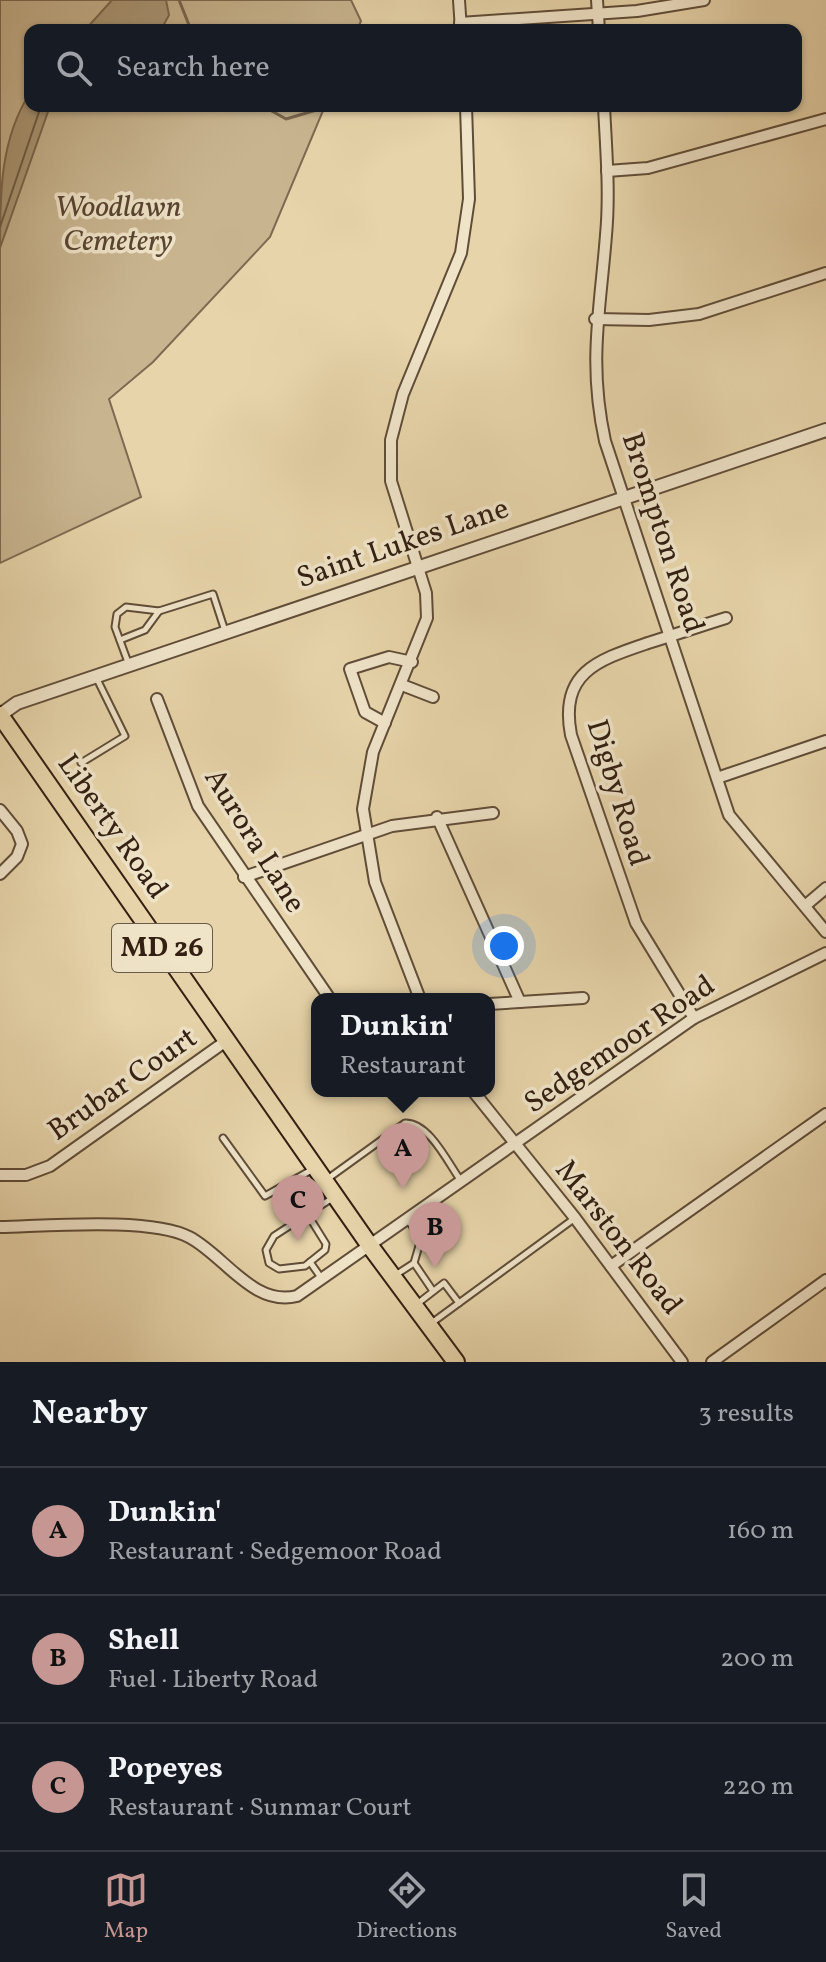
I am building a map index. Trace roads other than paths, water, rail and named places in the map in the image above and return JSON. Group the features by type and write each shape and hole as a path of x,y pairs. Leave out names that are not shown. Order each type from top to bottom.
{"main road":[{"name":"Liberty Road","path":"0,715 370,1246 456,1362"}],"street":[{"path":"459,0 460,24"},
{"path":"597,0 599,24"},
{"path":"483,24 598,14 704,0"},
{"path":"418,993 386,916 364,833 367,774 427,618 426,593 391,481 391,440 403,394 461,253 469,199 466,112"},
{"name":"Brompton Road","path":"604,112 606,234 595,319 598,409 623,497 717,778 737,827 826,932"},
{"path":"607,171 648,168 826,119"},
{"path":"595,319 649,320 699,314 826,273"},
{"name":"Saint Lukes Lane","path":"0,715 17,703 826,430"},
{"name":"Digby Road","path":"694,1018 662,971 631,911 568,720 570,697 592,664 726,618"},
{"path":"385,723 365,712 350,669 389,657 412,662"},
{"path":"402,685 433,697"},
{"name":"Aurora Lane","path":"157,699 198,806 326,993"},
{"path":"717,778 826,741"},
{"path":"0,810 17,831 22,844 17,857 0,874"},
{"path":"244,877 364,833 437,817 493,813"},
{"path":"437,817 520,1002"},
{"path":"806,905 826,888"},
{"name":"Sedgemoor Road","path":"0,1227 155,1226 178,1232 199,1243 267,1295 297,1296 694,1018 826,953"},
{"path":"495,1004 583,998"},
{"name":"Brubar Court","path":"0,1175 26,1175 50,1166 226,1041"},
{"name":"Marston Road","path":"478,1097 575,1218 682,1362"},
{"path":"611,1266 826,1114"},
{"path":"712,1362 826,1280"}],"lane":[{"path":"129,665 115,627 120,610 132,607 159,611 213,594 226,632"},
{"path":"120,640 145,630 159,611"},
{"path":"81,763 125,736 96,676"},
{"path":"223,1138 265,1196 320,1174 405,1123 423,1128 461,1182"},
{"path":"308,1215 326,1244 325,1250 293,1270 279,1269 269,1263 266,1250 274,1236 335,1196"},
{"path":"428,1325 575,1218"},
{"path":"393,1277 414,1263 421,1239 408,1219"},
{"path":"310,1262 322,1280"},
{"path":"414,1263 433,1291"},
{"path":"414,1306 444,1283 459,1303"}],"water":[{"path":"112,0 166,0 169,15 164,24 90,24"},
{"path":"24,104 24,112 48,112 0,248 4,168 7,148"}],"waterway":[{"path":"179,0 189,24"},
{"path":"274,112 286,119 310,112"}],"place":[{"name":"Dunkin'","path":"403,1189"},
{"name":"Popeyes","path":"298,1241"},
{"name":"Shell","path":"435,1268"}],"park label":[{"name":"Woodlawn Cemetery","path":"118,225"}]}
